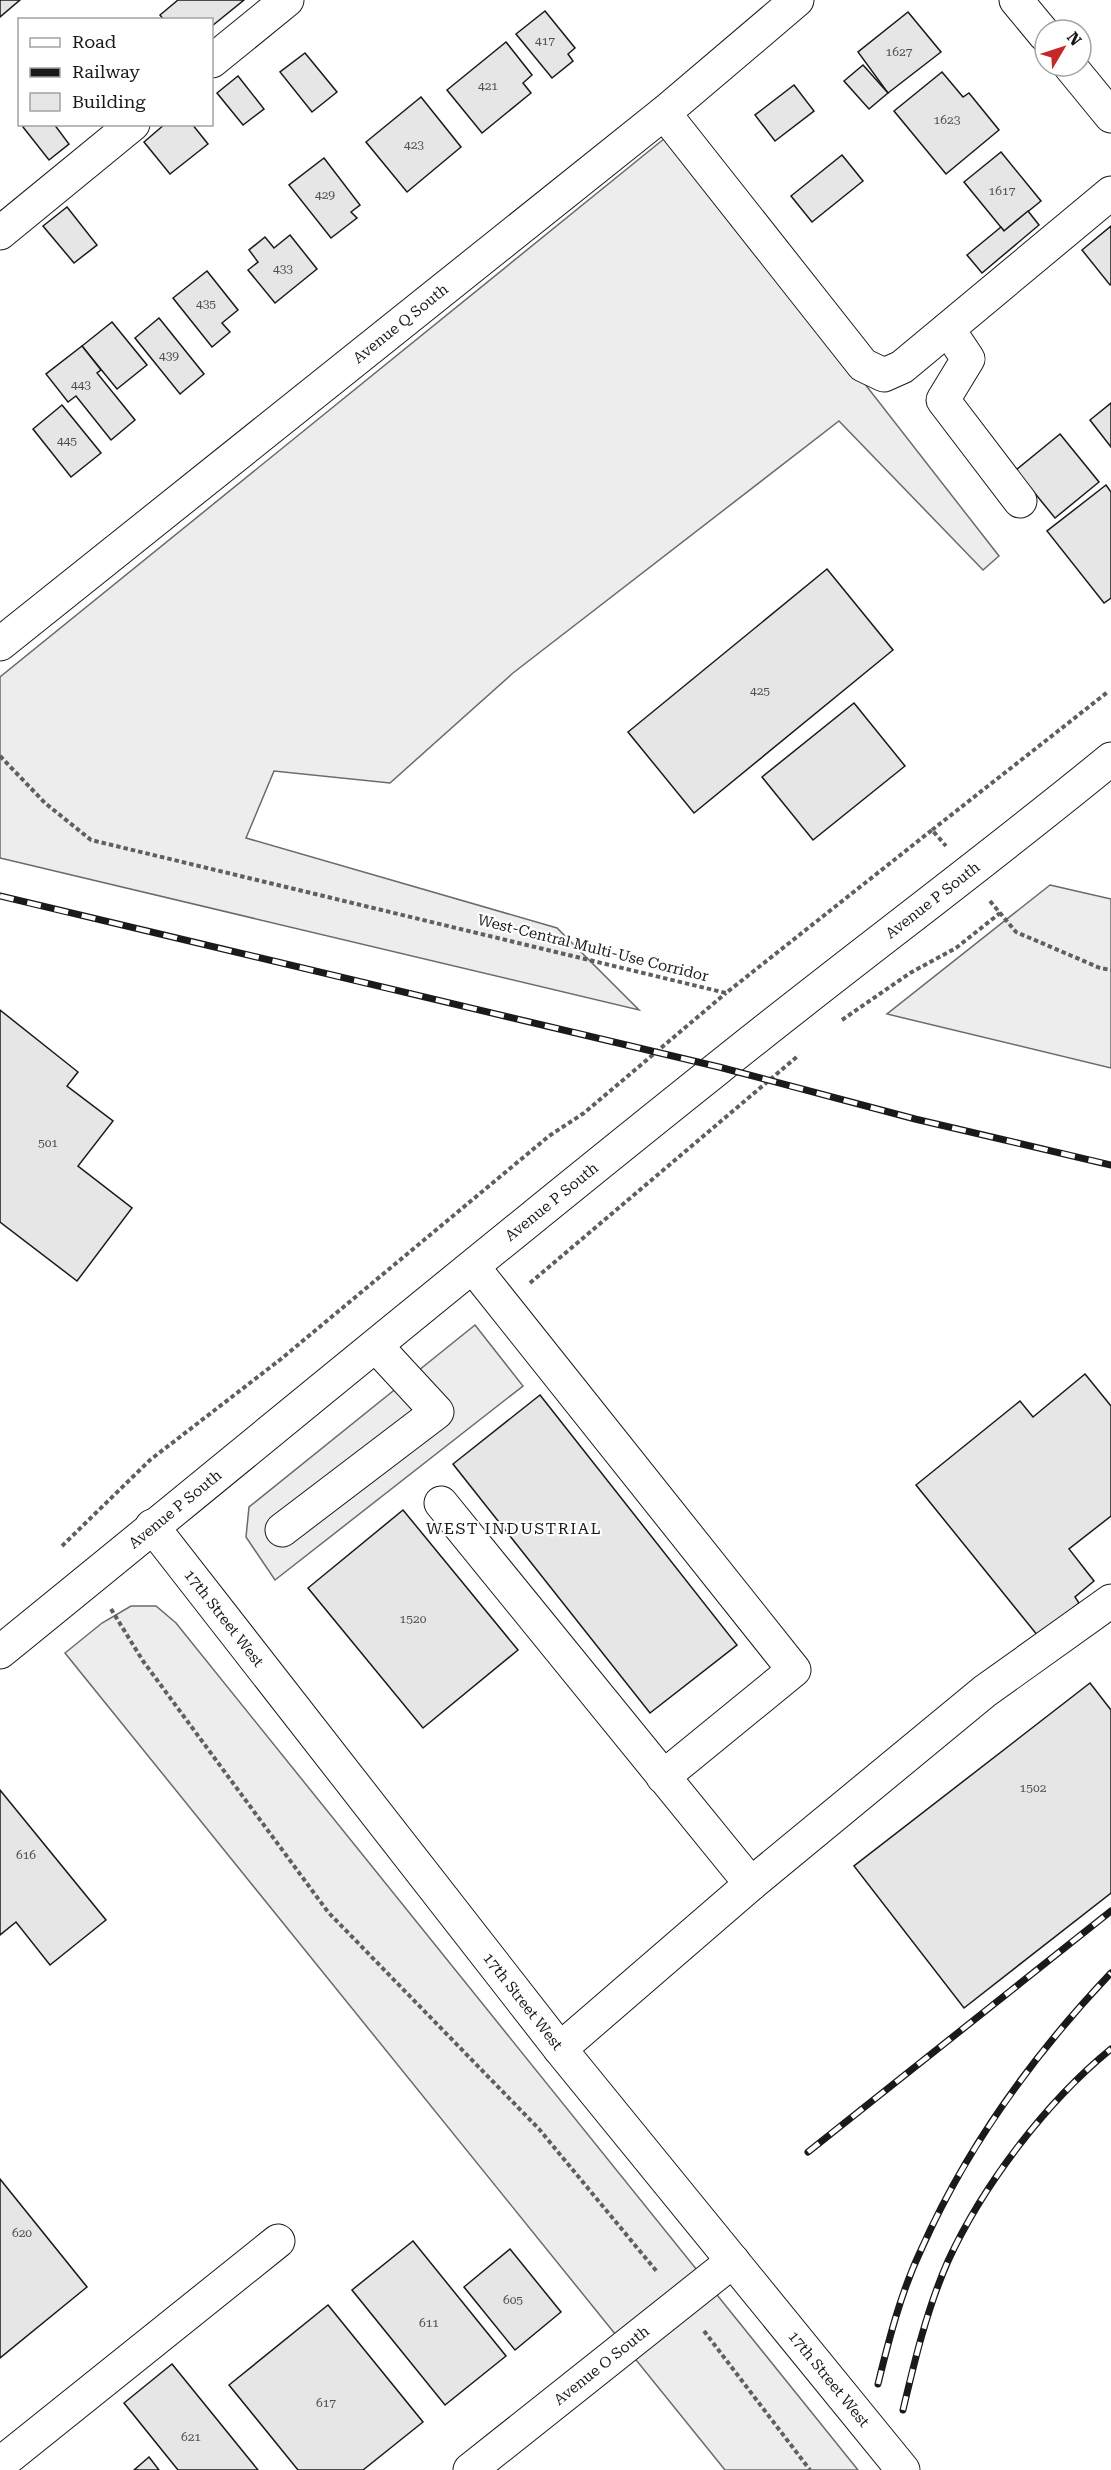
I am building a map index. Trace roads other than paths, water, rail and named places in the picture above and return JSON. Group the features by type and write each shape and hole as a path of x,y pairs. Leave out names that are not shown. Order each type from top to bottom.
{"street":[{"path":"213,60 287,0"},
{"name":"Avenue Q South","path":"0,644 664,113 797,0"},
{"path":"1016,0 1033,21"},
{"path":"1080,78 1111,116"},
{"path":"664,113 863,365 884,375 902,367 1111,193"},
{"path":"0,233 131,126"},
{"path":"948,329 968,359 943,400 1020,501"},
{"name":"Avenue P South","path":"0,1652 152,1526 719,1067 969,873 1111,759"},
{"path":"473,1268 794,1670 663,1777"},
{"path":"282,1530 437,1412 376,1346"},
{"path":"441,1503 751,1884"},
{"name":"17th Street West","path":"152,1526 560,2049 903,2470"},
{"path":"560,2049 751,1884 985,1691 1111,1601"},
{"path":"0,2464 278,2241"},
{"name":"Avenue O South","path":"470,2470 733,2260"}],"railway":[{"path":"0,896 719,1067 915,1119 1111,1165"},
{"path":"808,2152 1111,1911"},
{"path":"878,2384 907,2282 939,2212 959,2175 1004,2103 1029,2069 1111,1973"},
{"path":"903,2410 934,2297 962,2232 1018,2146 1063,2094 1111,2049"}],"district":[{"name":"WEST INDUSTRIAL","path":"514,1528"}]}
